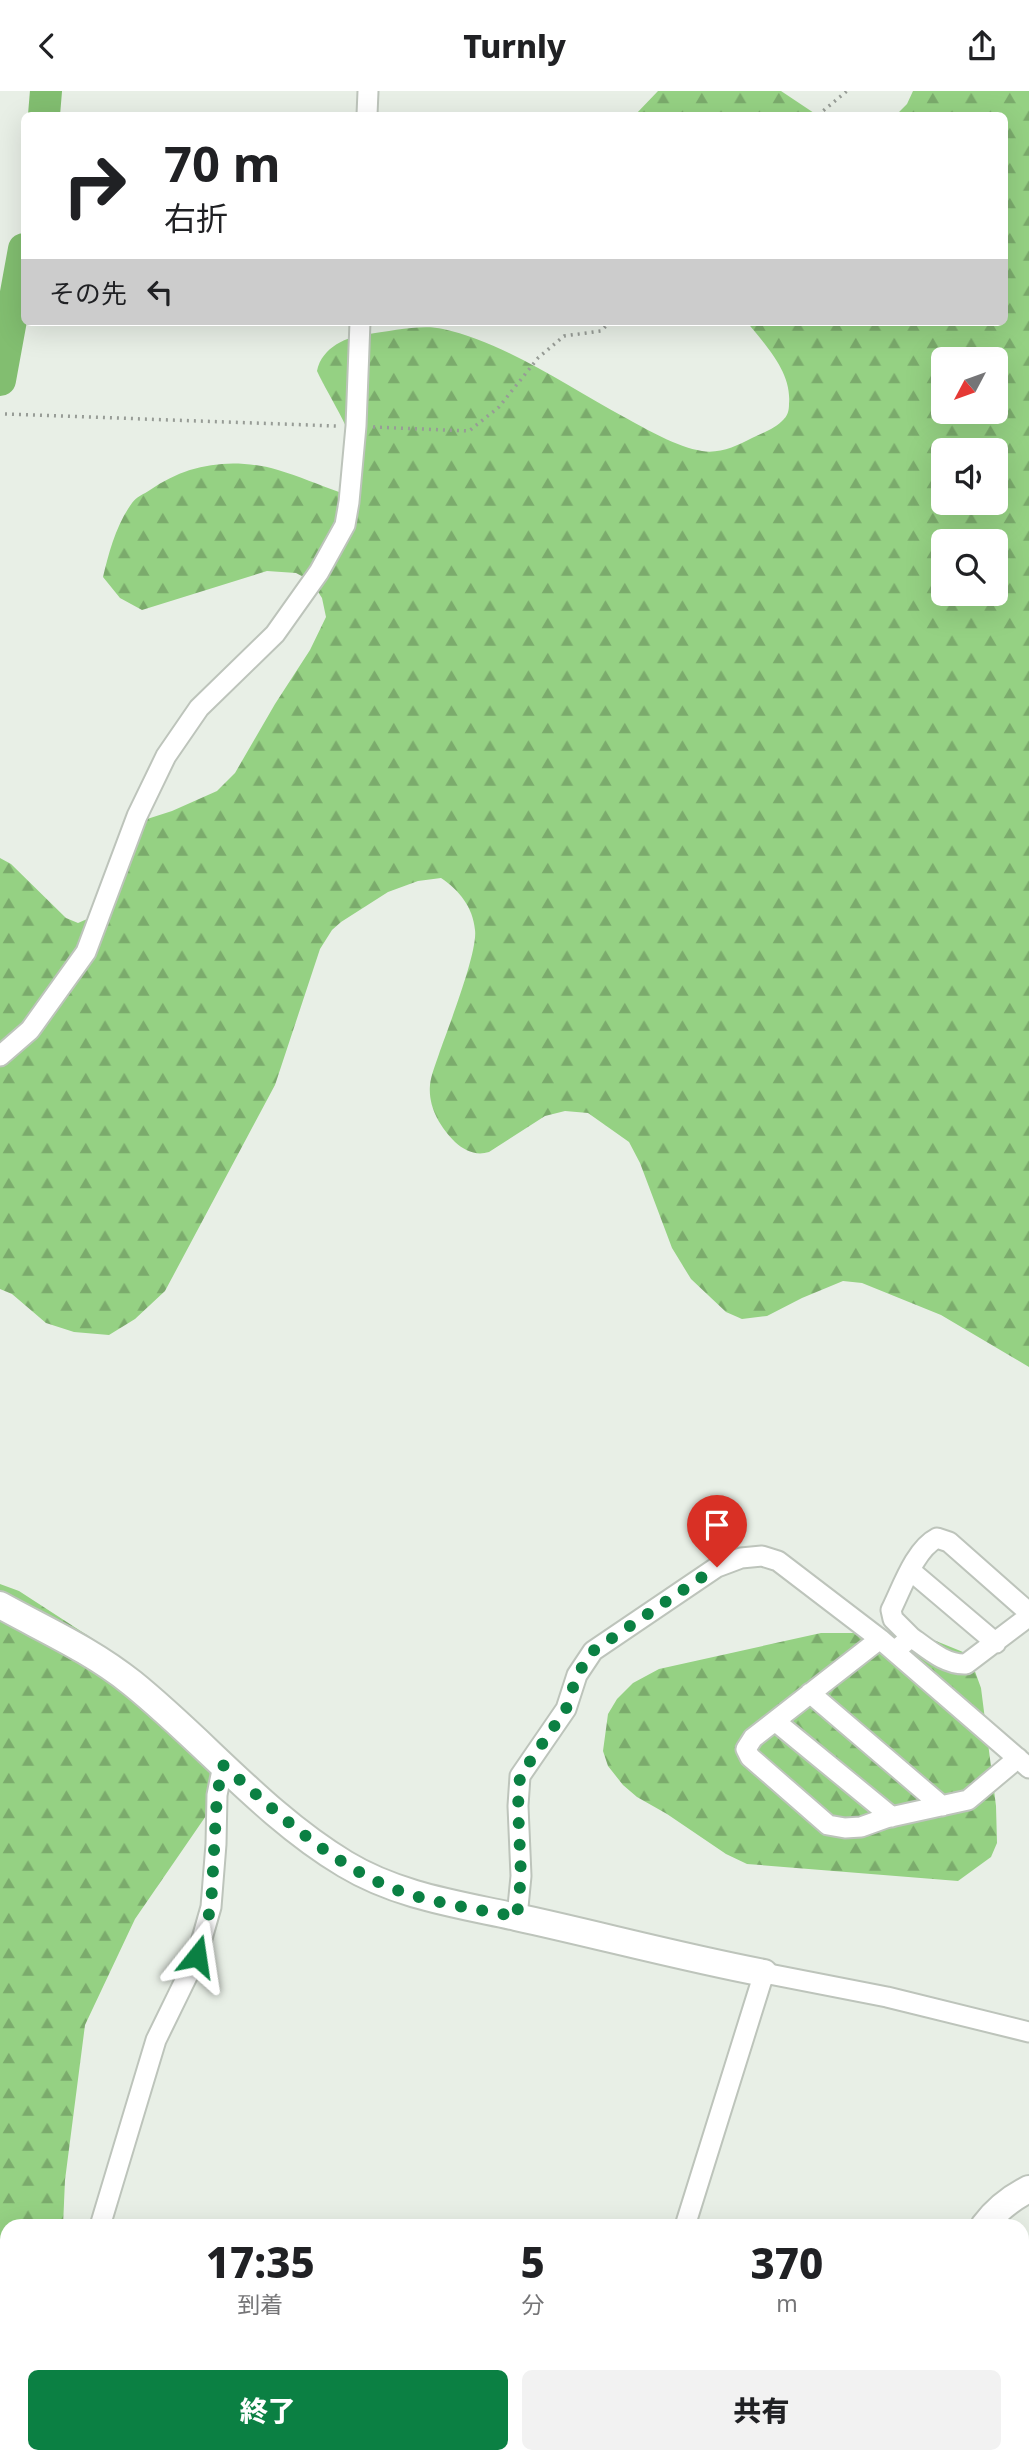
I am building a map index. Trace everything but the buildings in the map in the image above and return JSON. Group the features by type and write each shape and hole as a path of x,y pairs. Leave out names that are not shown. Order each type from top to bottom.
{"street":[{"path":"367,112 368,91"},
{"path":"0,1056 30,1030 86,952 137,816 166,756 200,708 275,634 319,572 345,525 356,426 359,326"},
{"path":"937,1538 949,1542 1026,1609 1028,1617 976,1658 966,1664 957,1664 942,1658 893,1619 891,1610 911,1571 929,1542 937,1538"},
{"path":"517,1917 521,1876 518,1806 520,1776 566,1709 577,1675 593,1651 717,1567 741,1558 762,1556 778,1561 888,1645 1024,1763 968,1800 892,1817 861,1827 845,1828 828,1825 750,1757 746,1749 753,1738 810,1693 888,1645 911,1636"},
{"path":"911,1571 996,1643"},
{"path":"0,1605 79,1645 131,1682 294,1828 345,1864 388,1887 685,1958 887,1997 1029,2032"},
{"path":"810,1693 942,1806"},
{"path":"775,1721 892,1817"},
{"path":"102,2219 156,2040 197,1956 211,1907 217,1795 223,1765"},
{"path":"687,2219 764,1973"},
{"path":"989,2219 1016,2195 1029,2189"}],"path":[{"path":"822,112 847,91"},
{"path":"5,414 469,431 499,407 538,358 564,336 601,331 606,326"}],"green space":[{"path":"658,91 781,91 812,112 638,112"},
{"path":"913,91 1029,91 1029,1367 941,1315 862,1283 843,1281 767,1316 742,1319 726,1312 691,1279 672,1248 640,1163 629,1142 588,1113 565,1111 545,1116 489,1152 475,1153 455,1142 436,1116 430,1085 472,955 475,930 464,900 441,878 418,881 388,892 332,930 320,949 275,1085 165,1291 135,1319 109,1335 74,1332 46,1323 12,1294 0,1289 0,858 11,864 66,918 78,923 94,916 103,896 108,862 121,836 144,820 217,791 235,773 310,650 326,617 322,598 311,581 296,573 267,571 142,610 120,598 103,577 117,529 132,503 180,474 195,468 228,463 278,470 339,492 358,488 361,476 354,445 317,371 324,355 330,349 344,340 361,335 426,327 466,335 513,355 662,437 682,446 708,452 728,449 773,428 788,412 789,392 782,370 750,326 1008,326 1008,112 899,112 907,104"},
{"path":"0,1584 19,1591 93,1639 159,1703 210,1764 210,1810 135,1919 85,2025 65,2180 63,2219 0,2219"},
{"path":"821,1633 894,1633 936,1641 963,1652 973,1666 981,1688 996,1806 997,1843 991,1857 958,1881 747,1864 726,1854 637,1797 608,1766 603,1751 608,1714 617,1699 633,1683 659,1669"}],"waterway":[{"path":"44,112 46,91"},
{"path":"0,380 21,265"}],"route":[{"path":"197,1956 211,1907 217,1795 223,1765 294,1828 345,1864 388,1887 430,1899 517,1917 521,1876 518,1806 520,1776 566,1709 577,1675 593,1651 717,1567"}]}
